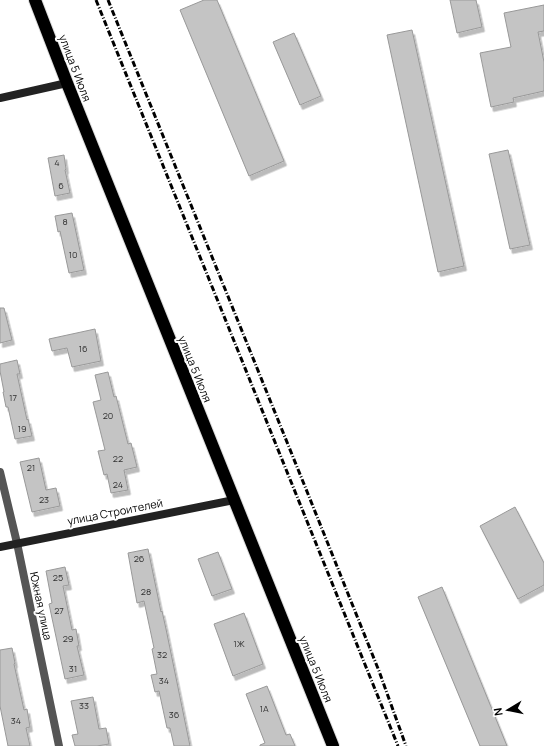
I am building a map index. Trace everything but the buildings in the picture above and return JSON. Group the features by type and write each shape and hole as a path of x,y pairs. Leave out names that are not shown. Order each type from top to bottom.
{"highway":[{"name":"улица 5 Июля","path":"35,0 333,746"}],"main road":[{"path":"0,98 67,83"},
{"name":"улица Строителей","path":"0,547 234,500"}],"street":[{"name":"Южная улица","path":"0,472 58,746"}],"railway":[{"path":"96,0 398,746"},
{"path":"108,0 379,671 406,746"}]}
